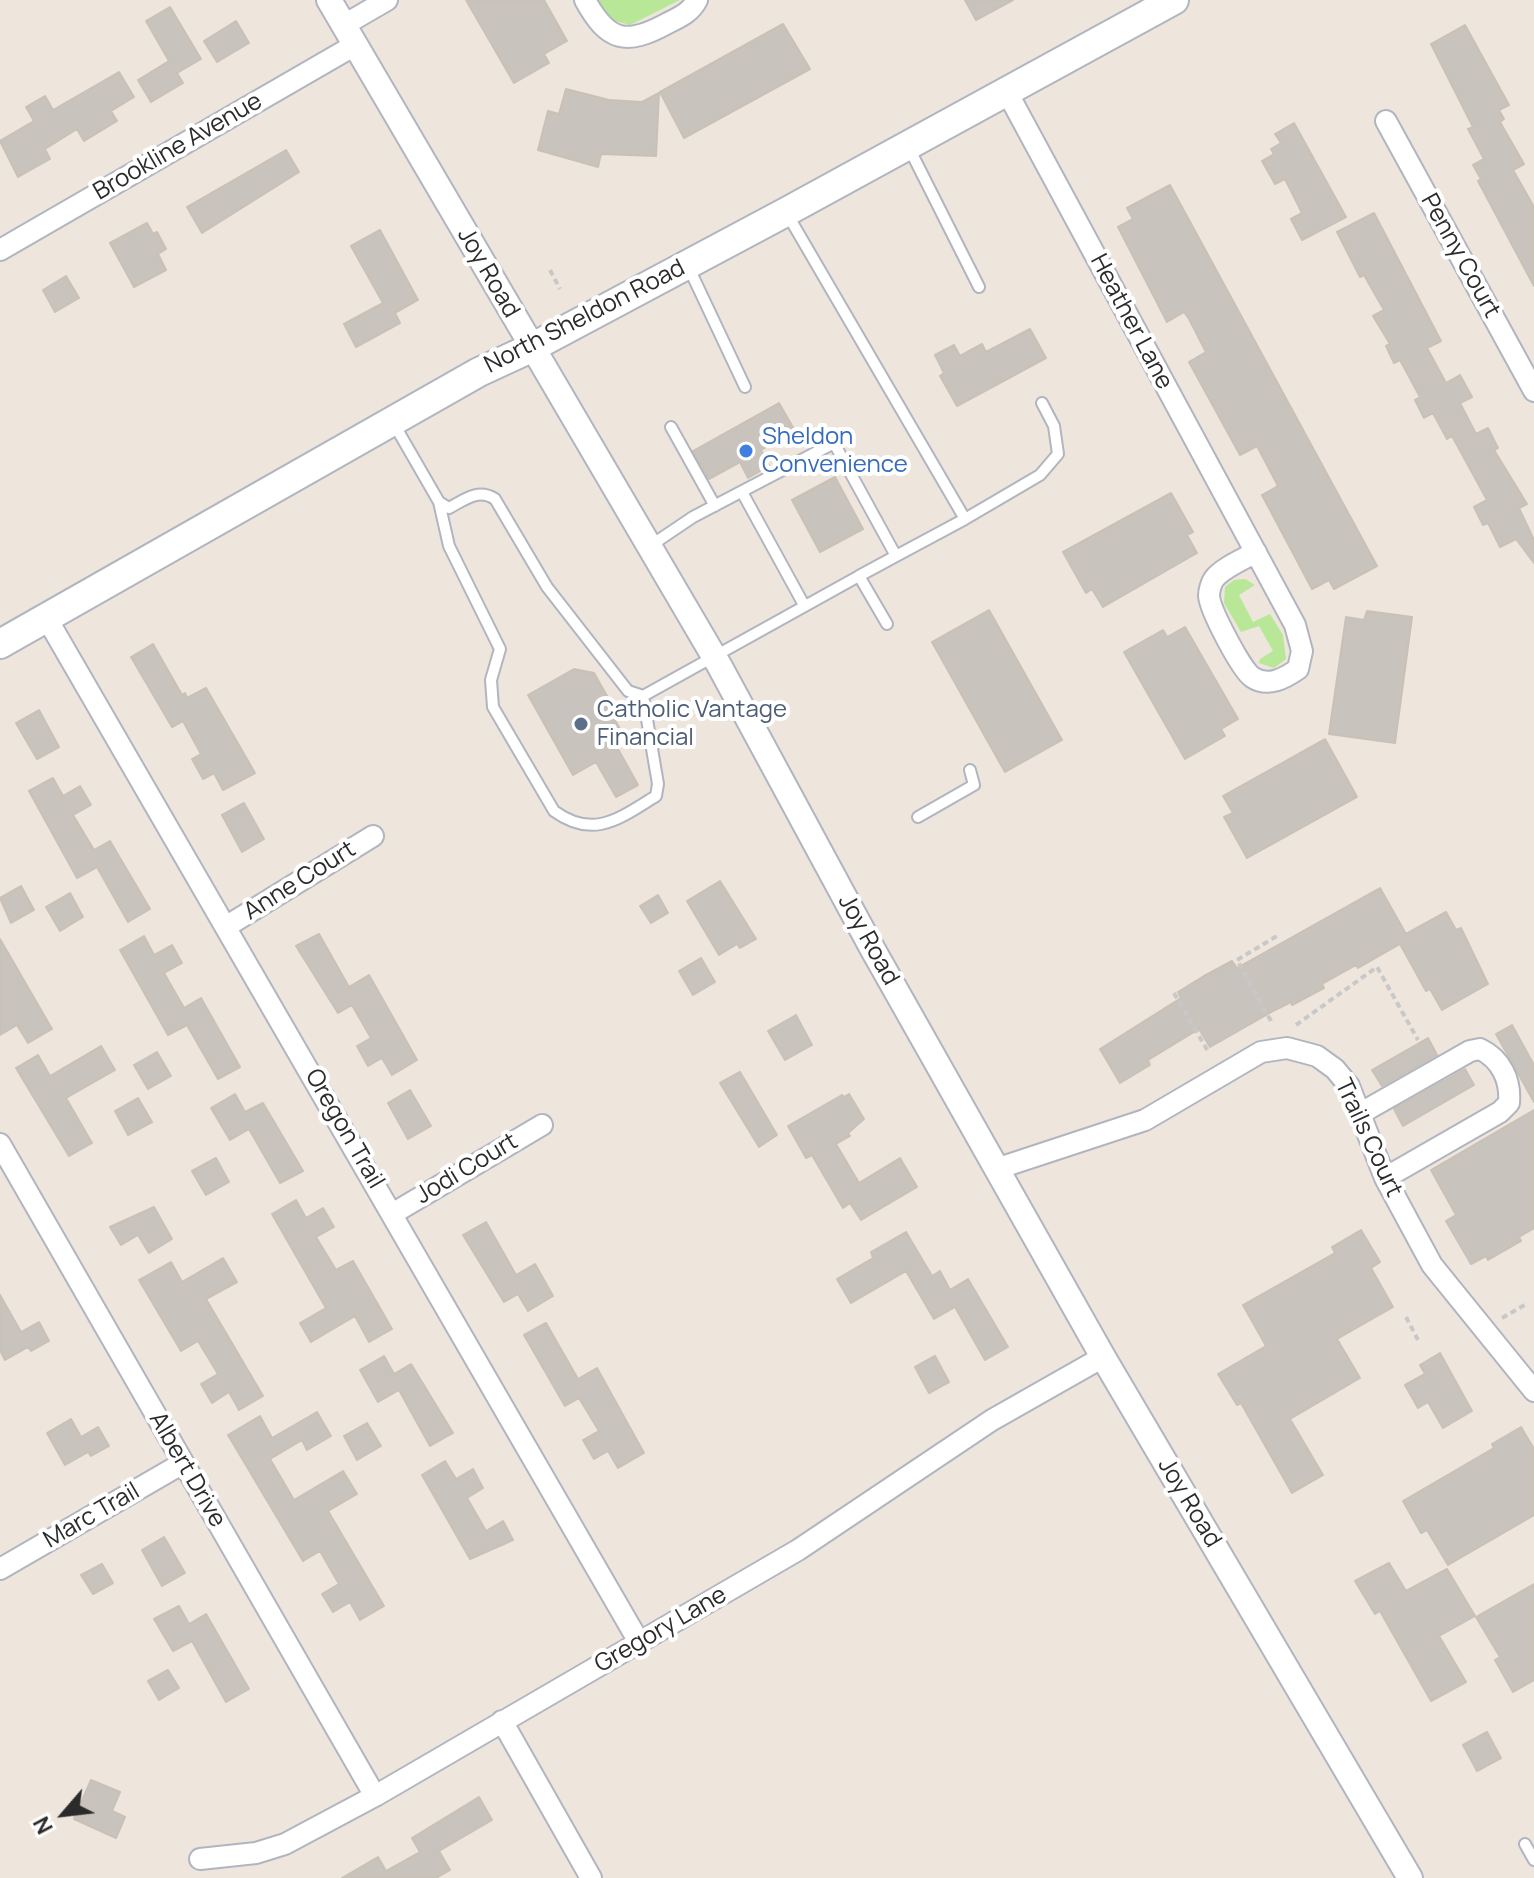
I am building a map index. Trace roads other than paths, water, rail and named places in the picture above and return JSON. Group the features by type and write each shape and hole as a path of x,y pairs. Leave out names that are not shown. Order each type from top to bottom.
{"main road":[{"name":"North Sheldon Road","path":"0,644 479,372 531,348 786,212 1174,0"}],"street":[{"name":"Joy Road","path":"329,0 713,655 1103,1357 1410,1878"},
{"name":"Brookline Avenue","path":"0,250 350,35 387,0"},
{"path":"585,0 596,22 610,33 640,38 692,10 697,0"},
{"name":"Heather Lane","path":"1007,92 1256,552 1295,625 1302,651 1298,669 1285,678 1269,683 1253,678 1244,667 1212,611 1208,593 1215,577 1256,552"},
{"name":"Penny Court","path":"1386,121 1534,391"},
{"name":"Oregon Trail","path":"46,617 639,1642"},
{"name":"Anne Court","path":"227,926 373,836"},
{"name":"Trails Court","path":"996,1169 1145,1120 1245,1059 1274,1049 1301,1050 1335,1069 1349,1086 1385,1178 1432,1265 1534,1391"},
{"path":"1361,1113 1470,1051 1480,1049 1490,1054 1505,1073 1509,1103 1500,1112 1385,1178"},
{"name":"Jodi Court","path":"392,1214 542,1125"},
{"name":"Albert Drive","path":"0,1144 375,1796"},
{"name":"Gregory Lane","path":"200,1859 256,1853 285,1844 375,1796 798,1550 992,1420 1103,1357"},
{"name":"Marc Trail","path":"0,1569 183,1463"},
{"path":"502,1721 591,1878"}],"lane":[{"path":"908,146 979,287"},
{"path":"786,212 965,519"},
{"path":"687,264 745,387"},
{"path":"439,502 449,508 472,495 487,494 495,499 547,587 628,691 643,696 1040,475 1058,454 1054,426 1042,403"},
{"path":"393,421 439,502 449,546 500,649 491,680 493,707 554,811 564,819 607,825 656,796 658,784 643,696"},
{"path":"671,427 715,506"},
{"path":"650,546 715,506 834,443 896,556"},
{"path":"742,492 804,605"},
{"path":"859,576 887,624"},
{"path":"918,817 974,785 970,770"},
{"path":"1525,1844 1534,1860"}],"place":[{"name":"Sheldon Convenience","path":"746,451"},
{"name":"Catholic Vantage Financial","path":"581,724"}]}
